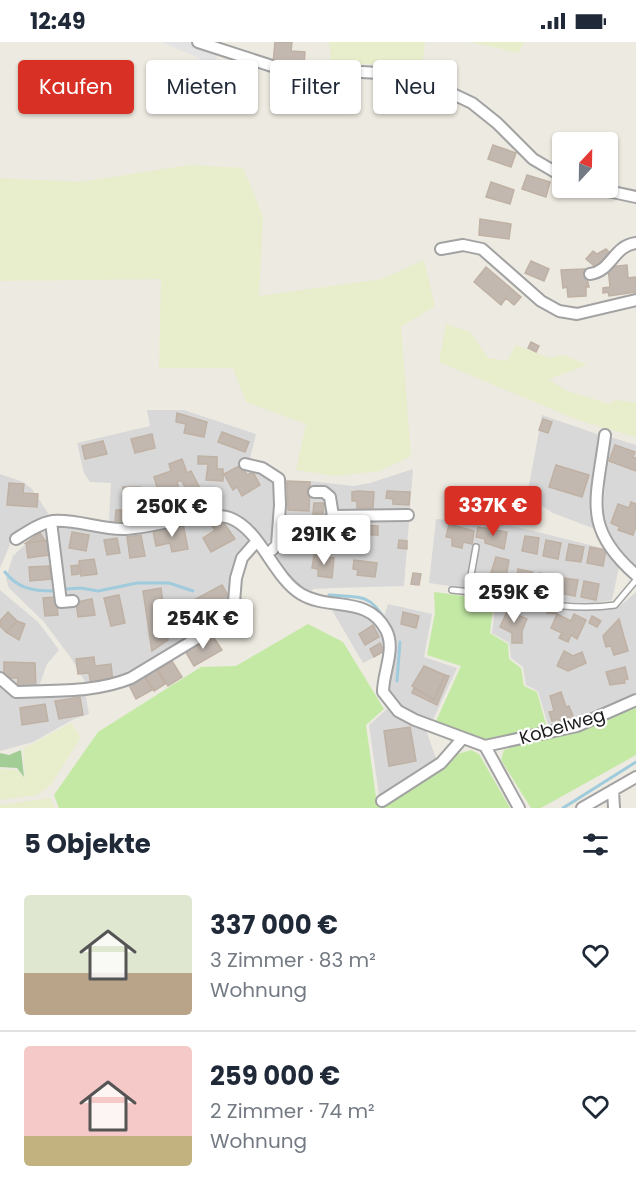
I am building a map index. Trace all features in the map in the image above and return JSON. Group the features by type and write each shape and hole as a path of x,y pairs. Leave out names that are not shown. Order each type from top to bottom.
{"street":[{"path":"198,42 226,53 275,67 380,73 454,95 481,110 533,159 552,170"},
{"path":"618,193 636,196"},
{"path":"590,274 603,270 621,248 636,243"},
{"path":"441,249 463,245 482,249 541,301 558,311 577,314 636,300"},
{"path":"605,435 596,518 602,535 636,575"},
{"path":"245,464 261,468 279,479 280,505 276,545 267,554"},
{"path":"314,492 324,492 330,497 333,516"},
{"path":"276,545 304,544 333,516 408,515"},
{"path":"16,539 51,522 124,529 181,520 230,518 242,527 267,554 285,582 302,594 318,601 350,604 365,609 377,618 386,631 390,644 383,679 383,692 388,701 415,720 462,740 485,746 519,808"},
{"path":"51,522 61,603 73,601"},
{"path":"0,678 16,692 87,689 116,684 131,678 227,620 234,602 236,578 242,558 256,542"},
{"name":"Kobelweg","path":"485,746 577,726 636,700"},
{"path":"382,801 441,763 462,740"},
{"path":"582,808 636,777"},
{"path":"614,790 614,808"}],"lane":[{"path":"468,592 476,547"},
{"path":"452,590 553,605 602,607 615,605 636,580"}],"shaded area":[{"path":"162,42 198,42 219,51 216,60 203,60"},
{"path":"147,410 184,410 256,434 248,467 274,479 277,490 272,540 267,543 261,540 235,516 132,525 109,523 111,483 90,482 84,473 77,443 150,426"},
{"path":"542,415 597,434 599,441 592,509 595,529 553,513 527,496"},
{"path":"607,436 636,445 636,570 608,535 603,523"},
{"path":"413,469 404,586 313,589 310,593 298,588 277,557 280,552 283,482 310,481 353,486"},
{"path":"0,474 23,482 32,489 48,513 46,517 13,538 0,568"},
{"path":"436,519 513,526 610,550 620,562 612,600 593,603 552,601 429,583"},
{"path":"226,520 247,537 248,542 229,609 222,618 114,682 87,685 71,658 44,622 9,588 6,578 13,556 42,528 186,524"},
{"path":"0,590 38,622 59,650 47,664 39,686 15,686 0,673"},
{"path":"636,592 636,695 578,721 549,728 538,691 526,685 523,667 511,658 509,643 492,633 496,600 522,606 613,608 620,606"},
{"path":"388,604 432,614 424,657 457,668 432,722 402,707 392,697 388,683 396,646 394,634 383,619"},
{"path":"329,605 346,607 370,617 385,637 385,652 363,663"},
{"path":"0,682 10,692 85,692 89,714 74,719 33,742 0,751"},
{"path":"387,709 426,730 437,761 389,793 379,795 369,725"}],"green space":[{"path":"329,42 425,42 423,60 373,60 373,64 361,63 361,60 331,60"},
{"path":"470,42 524,42 519,53"},
{"path":"190,165 243,168 263,216 259,296 382,279 424,260 435,306 401,327 411,456 380,471 336,476 296,470 306,424 246,402 233,368 159,368 161,279 0,281 0,178 80,182"},
{"path":"446,324 470,332 488,358 507,361 516,345 549,358 564,355 587,365 549,379 565,390 609,404 616,400 636,403 636,437 578,420 439,362"},
{"path":"434,592 494,600 490,633 508,644 509,659 521,668 524,686 537,692 547,728 497,739 473,738 435,723 461,666 427,655 435,613"},
{"path":"308,624 343,642 384,709 366,725 376,797 383,804 458,754 471,750 479,754 510,808 59,808 54,795 98,732 201,667 236,666"},
{"path":"636,705 636,755 541,808 531,808 501,760 504,750"},
{"path":"71,723 81,737 51,785 37,795 0,800 0,769 17,770 25,779 23,749"},
{"path":"21,750 24,777 17,768 0,767 0,753 9,755"},
{"path":"50,798 55,808 0,808 0,805"}],"building":[{"path":"275,42 292,42 291,51 305,52 304,60 273,60"},
{"path":"493,145 516,153 511,167 488,159"},
{"path":"527,175 550,182 546,197 522,189"},
{"path":"491,182 514,190 510,204 486,197"},
{"path":"480,219 511,224 509,239 479,235"},
{"path":"606,249 609,252 606,256 609,259 599,270 586,259 593,251 597,254"},
{"path":"531,261 549,269 544,281 525,273"},
{"path":"627,265 628,278 636,277 636,292 609,296 608,292 603,293 603,288 610,287 608,267"},
{"path":"486,267 521,297 514,305 506,298 501,305 474,282"},
{"path":"585,269 589,287 586,287 586,296 568,297 567,287 563,288 561,270"},
{"path":"531,342 539,346 536,352 528,348"},
{"path":"177,413 207,422 204,437 184,433 186,424 176,422"},
{"path":"543,419 552,422 548,433 539,430"},
{"path":"222,432 249,442 245,452 218,442"},
{"path":"152,434 155,448 135,453 131,439"},
{"path":"103,441 107,454 85,459 82,446"},
{"path":"615,445 635,452 633,457 636,458 636,471 609,461"},
{"path":"198,456 217,457 217,469 223,469 223,481 206,480 208,464 198,464"},
{"path":"182,459 187,473 191,471 203,494 192,500 181,480 177,482 182,498 162,504 154,477 171,471 169,464"},
{"path":"241,465 247,475 253,472 260,485 242,496 237,487 233,490 224,474"},
{"path":"556,465 589,475 582,497 549,487"},
{"path":"287,481 310,482 309,511 288,510"},
{"path":"9,483 24,484 23,493 38,494 37,507 7,505"},
{"path":"123,487 140,487 141,501 123,501"},
{"path":"387,491 410,492 409,505 393,504 393,499 386,498"},
{"path":"352,492 374,492 373,508 357,508 357,501 352,501"},
{"path":"631,502 636,504 636,526 633,535 618,530 620,527 611,523 618,504 629,508"},
{"path":"314,503 324,503 323,514 313,514"},
{"path":"116,510 126,510 126,521 115,521"},
{"path":"222,520 235,539 211,552 203,538 215,530 212,526"},
{"path":"183,524 188,549 172,552 170,543 156,546 153,531 167,531"},
{"path":"340,524 378,526 378,535 339,534"},
{"path":"449,524 474,531 472,544 463,542 462,548 452,546 452,538 446,537"},
{"path":"478,527 507,532 504,549 485,543 485,539 476,537"},
{"path":"72,532 89,535 86,551 69,548"},
{"path":"40,533 45,541 26,543"},
{"path":"141,535 145,556 130,558 127,537"},
{"path":"525,536 539,538 537,554 522,551"},
{"path":"117,538 120,553 107,555 104,540"},
{"path":"47,540 49,555 28,558 26,543"},
{"path":"399,540 407,541 407,549 398,548"},
{"path":"546,540 561,543 558,559 543,556"},
{"path":"569,544 584,547 581,562 566,560"},
{"path":"590,547 606,550 603,566 587,563"},
{"path":"314,555 334,558 332,578 318,576 318,569 312,568"},
{"path":"496,557 509,560 504,589 487,586"},
{"path":"94,559 97,574 81,576 79,561"},
{"path":"354,560 377,563 375,577 357,575 358,570 353,569"},
{"path":"78,565 79,574 72,575 71,566"},
{"path":"50,566 51,579 30,581 29,567"},
{"path":"518,569 533,572 531,587 516,585"},
{"path":"413,573 421,574 419,585 411,584"},
{"path":"539,573 554,576 551,592 536,589"},
{"path":"563,578 578,580 575,596 560,593"},
{"path":"584,581 599,584 596,600 581,597"},
{"path":"222,585 233,604 181,631 174,617 195,606 192,601"},
{"path":"161,588 168,640 152,651 143,591"},
{"path":"119,595 125,623 111,626 104,598"},
{"path":"56,597 58,615 45,616 43,598"},
{"path":"92,599 95,615 78,617 76,602"},
{"path":"510,605 520,610 518,615 527,619 522,631 522,643 512,643 512,633 500,627"},
{"path":"547,607 559,608 557,614 547,613"},
{"path":"8,612 17,621 6,632 0,626 0,621"},
{"path":"403,612 419,616 416,628 401,624"},
{"path":"557,614 571,621 574,614 586,620 577,639 571,635 568,642 559,638 562,633 551,628"},
{"path":"592,616 601,621 597,627 589,623"},
{"path":"619,619 628,651 614,655 611,646 606,647 603,636"},
{"path":"17,621 25,624 19,640 6,632"},
{"path":"373,625 379,637 365,645 359,634"},
{"path":"212,635 222,650 194,666 185,651"},
{"path":"380,643 384,651 374,657 370,649"},
{"path":"564,651 573,656 582,652 586,663 568,671 557,666"},
{"path":"94,657 95,666 111,664 113,683 91,685 89,673 78,674 76,659"},
{"path":"172,661 182,677 168,686 158,670"},
{"path":"4,662 35,663 36,689 17,689 18,678 4,678"},
{"path":"424,666 445,675 434,700 412,686"},
{"path":"625,667 628,679 624,680 625,683 610,685 606,672"},
{"path":"156,669 165,684 154,691 145,676"},
{"path":"445,675 449,676 437,705 412,693 414,688 434,700"},
{"path":"144,676 152,690 136,699 129,685"},
{"path":"561,692 566,707 569,706 573,716 559,723 558,719 552,721 549,712 554,711 550,696"},
{"path":"80,697 83,715 59,719 55,701"},
{"path":"45,704 48,721 22,725 20,708"},
{"path":"410,727 416,761 389,766 384,731"}],"waterway":[{"path":"5,572 15,582 27,588 53,591"},
{"path":"66,589 81,588 98,591 137,583 169,583 193,591"},
{"path":"329,595 367,600 372,603 391,628"},
{"path":"397,681 400,642"},
{"path":"563,808 636,762"}]}
